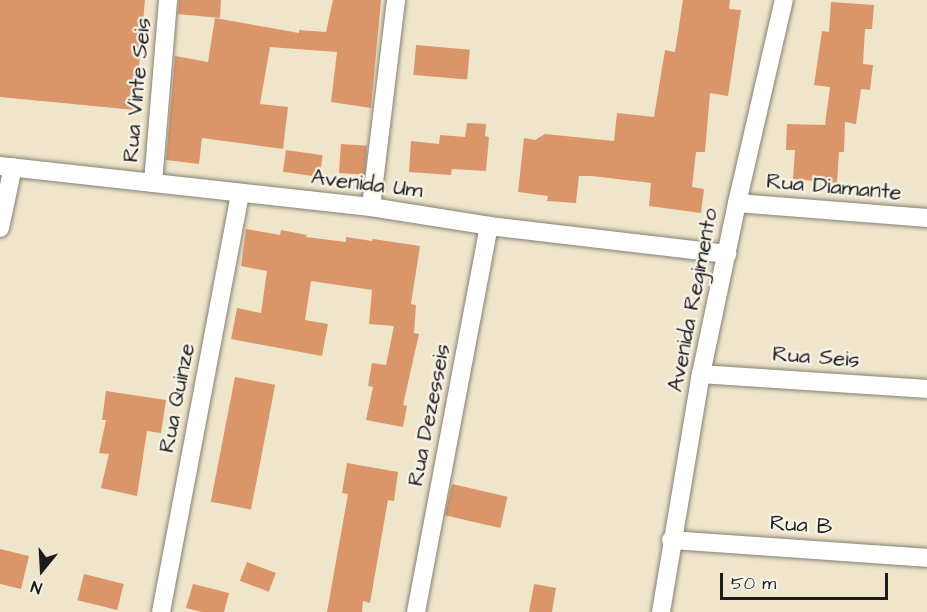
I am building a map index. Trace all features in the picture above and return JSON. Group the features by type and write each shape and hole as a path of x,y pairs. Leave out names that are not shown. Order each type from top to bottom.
{"street":[{"name":"Rua Vinte Seis","path":"153,183 168,0"},
{"path":"371,207 396,0"},
{"name":"Avenida Regimento","path":"661,612 671,540 701,374 737,203 784,0"},
{"name":"Avenida Um","path":"6,166 371,207 489,226 727,254"},
{"path":"0,228 6,166"},
{"name":"Rua Quinze","path":"161,612 240,193"},
{"name":"Rua Diamante","path":"737,203 927,218"},
{"name":"Rua Dezesseis","path":"416,612 489,226"},
{"name":"Rua Seis","path":"701,374 927,389"},
{"name":"Rua B","path":"671,540 927,558"}],"building":[{"path":"0,0 145,0 135,110 0,97"},
{"path":"179,0 221,0 220,18 178,14"},
{"path":"333,0 381,0 371,108 331,102 337,52 270,47 260,104 288,107 283,149 202,138 199,164 166,160 175,56 208,62 215,18 299,33 299,30 326,32"},
{"path":"683,0 730,0 729,9 741,10 728,96 710,93 705,152 696,152 692,187 704,189 701,213 649,206 651,183 592,176 579,176 576,203 547,201 548,196 518,192 524,138 535,140 545,134 614,141 617,113 654,117 665,50 675,52"},
{"path":"831,2 874,5 872,29 865,29 863,64 873,65 870,90 861,89 856,124 845,122 844,152 839,152 837,183 793,179 795,150 786,150 787,124 825,125 830,87 814,85 822,31 829,32"},
{"path":"416,45 470,50 467,80 413,75"},
{"path":"467,123 486,124 485,136 489,137 486,171 452,169 451,175 409,172 411,141 439,144 440,135 465,137"},
{"path":"341,144 367,146 365,175 339,173"},
{"path":"286,150 323,155 320,177 283,172"},
{"path":"246,229 280,235 281,230 307,235 306,237 346,242 346,237 420,246 411,304 416,305 414,333 419,334 403,405 407,406 403,427 366,420 373,387 368,386 372,363 386,365 394,326 369,324 372,290 311,281 305,320 328,324 322,356 231,339 237,308 261,313 267,271 241,266"},
{"path":"235,377 275,385 251,509 211,502"},
{"path":"106,391 166,400 161,433 147,431 137,496 101,488 109,454 99,453 106,420 102,420"},
{"path":"347,463 398,472 394,501 388,500 370,603 363,601 362,612 327,612 348,494 342,493"},
{"path":"452,484 508,497 500,528 445,515"},
{"path":"0,549 29,556 21,589 0,584"},
{"path":"247,562 276,573 269,592 240,581"},
{"path":"84,574 124,584 117,610 77,600"},
{"path":"193,584 229,593 224,612 202,612 186,608"},
{"path":"534,584 556,588 552,612 529,612"}]}
